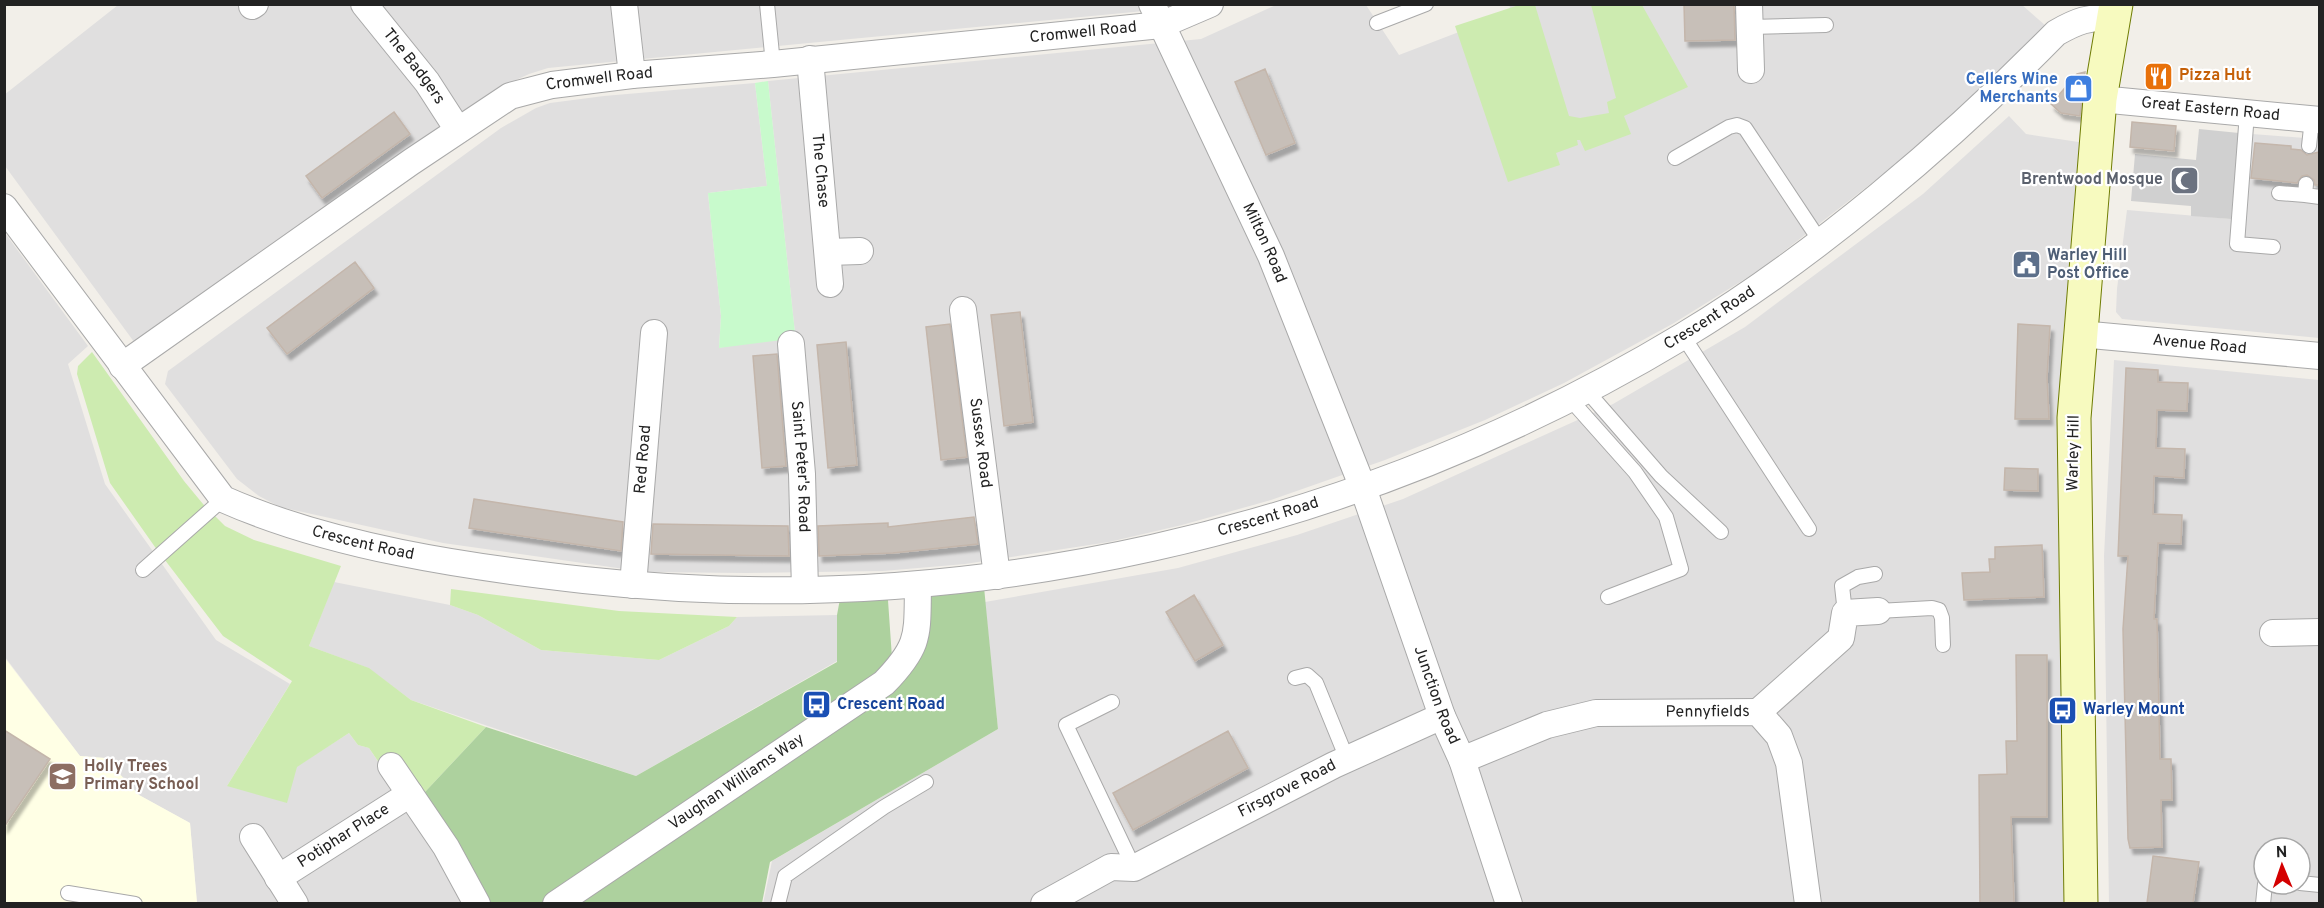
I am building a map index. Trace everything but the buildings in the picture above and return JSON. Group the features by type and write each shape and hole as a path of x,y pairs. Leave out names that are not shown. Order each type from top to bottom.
{"main road":[{"name":"Warley Hill","path":"2081,903 2073,493 2074,418 2100,99 2115,12"}],"street":[{"name":"The Badgers","path":"364,4 427,82 458,130"},
{"path":"624,4 632,75"},
{"name":"Cromwell Road","path":"122,366 510,96 552,85 632,75 773,64 1157,15 1210,4"},
{"name":"Crescent Road","path":"4,207 223,500 267,519 448,562 633,585 805,590 918,585 997,576 1194,540 1363,488 1515,426 1579,395 1683,336 1820,241 1901,177 2056,33 2076,21 2115,12"},
{"name":"Milton Road","path":"1157,15 1271,256 1363,488"},
{"path":"1749,16 1751,70"},
{"name":"The Chase","path":"810,59 830,284"},
{"name":"Great Eastern Road","path":"2100,99 2316,120"},
{"path":"828,252 860,251"},
{"name":"Sussex Road","path":"963,310 997,576"},
{"name":"Red Road","path":"633,585 654,333"},
{"name":"Avenue Road","path":"2080,334 2319,356"},
{"name":"Saint Peter's Road","path":"791,344 802,474 805,590"},
{"name":"Junction Road","path":"1363,488 1442,716 1462,760 1509,903"},
{"name":"Vaughan Williams Way","path":"556,903 884,683 906,661 917,639 918,585"},
{"path":"1758,712 1841,638 1845,613 1878,611"},
{"path":"2273,633 2319,632"},
{"name":"Pennyfields","path":"1462,760 1547,725 1596,713 1758,712 1779,736 1789,763 1808,903"},
{"name":"Firsgrove Road","path":"1134,868 1347,759 1442,716"},
{"path":"391,766 446,847 477,903"},
{"name":"Potiphar Place","path":"278,878 410,795"},
{"path":"253,837 295,903"},
{"path":"1044,903 1111,867 1134,868"}],"lane":[{"path":"766,4 773,64"},
{"path":"1377,23 1426,4"},
{"path":"1749,16 1826,25"},
{"path":"2247,113 2236,244 2273,247"},
{"path":"2309,146 2316,120"},
{"path":"1675,158 1729,126 1745,128 1820,241"},
{"path":"2279,193 2305,190 2319,197"},
{"path":"1683,336 1809,529"},
{"path":"1579,395 1721,532"},
{"path":"1579,395 1666,517 1681,569 1608,597"},
{"path":"143,570 223,500"},
{"path":"1845,613 1842,586 1858,577 1875,574"},
{"path":"1878,611 1932,608 1939,610 1942,618 1943,645"},
{"path":"1294,678 1307,675 1316,683 1347,759"},
{"path":"1112,702 1066,725 1134,868"},
{"path":"778,903 785,876 884,807 926,782"},
{"path":"68,893 115,902 135,903"}],"shaded area":[{"path":"1278,4 1366,5 1399,55 1511,12 1509,4 2021,4 2046,26 1935,134 1761,269 1674,323 1564,383 1485,420 1385,460 1271,500 1182,525 1109,542 965,564 883,571 746,573 645,572 443,543 280,507 259,496 237,479 165,384 168,371 501,128 536,108 550,103 604,96 755,83 767,186 708,193 721,316 719,348 795,333 768,81 1201,39"},
{"path":"118,5 1170,5 1144,11 548,68 529,74 505,85 140,350 5,166 4,95"},
{"path":"2009,116 2026,134 2085,143 2063,334 2062,547 2070,903 763,904 772,861 998,729 985,602 1178,568 1297,535 1403,499 1613,404 1745,327 1923,194"},
{"path":"2319,126 2319,338 2122,319 2116,312 2117,289 2127,210 2231,219 2239,133 2317,139"},
{"name":"Brentwood Mosque","path":"2199,129 2239,133 2231,219 2191,216 2191,206 2131,201 2135,154 2196,160"},
{"path":"5,233 88,346 68,364 105,484 216,640 290,684 227,786 296,767 349,733 358,745 369,748 473,903 197,903 190,823 139,795 105,758 80,756 5,657"},
{"path":"2114,360 2319,380 2319,903 2109,904 2104,556"},
{"path":"334,582 450,605 478,615 541,650 659,660 729,626 737,617 837,615 837,661 636,776 411,700 368,668 309,646"},
{"name":"Holly Trees Primary School","path":"4,657 80,756 105,758 139,795 190,823 197,903 5,903"}],"green space":[{"path":"1519,5 1535,5 1569,116 1580,118 1609,113 1607,102 1616,98 1591,5 1642,5 1688,87 1624,116 1631,134 1585,151 1580,140 1577,140 1578,145 1556,153 1560,165 1508,182 1455,26"},
{"path":"768,81 795,333 782,340 719,348 721,316 708,193 767,186 755,83"},
{"path":"92,352 184,481 225,526 254,540 341,566 309,646 369,668 411,700 486,727 410,808 369,748 358,745 349,733 297,767 287,803 227,786 292,681 223,636 155,547 110,483 77,374 78,366"},
{"path":"983,577 998,729 770,862 762,903 473,903 410,808 486,727 636,776 837,662 837,615 842,588 887,586 893,672 918,585"},
{"path":"451,589 619,611 737,617 729,626 659,660 541,650 478,615 450,605"}],"place":[{"name":"Pizza Hut","path":"2158,76"},
{"name":"Cellers Wine Merchants","path":"2079,89"},
{"name":"Brentwood Mosque","path":"2184,180"},
{"name":"Warley Hill Post Office","path":"2026,265"},
{"name":"Crescent Road","path":"816,705"},
{"name":"Warley Mount","path":"2062,710"},
{"name":"Holly Trees Primary School","path":"63,776"}]}
